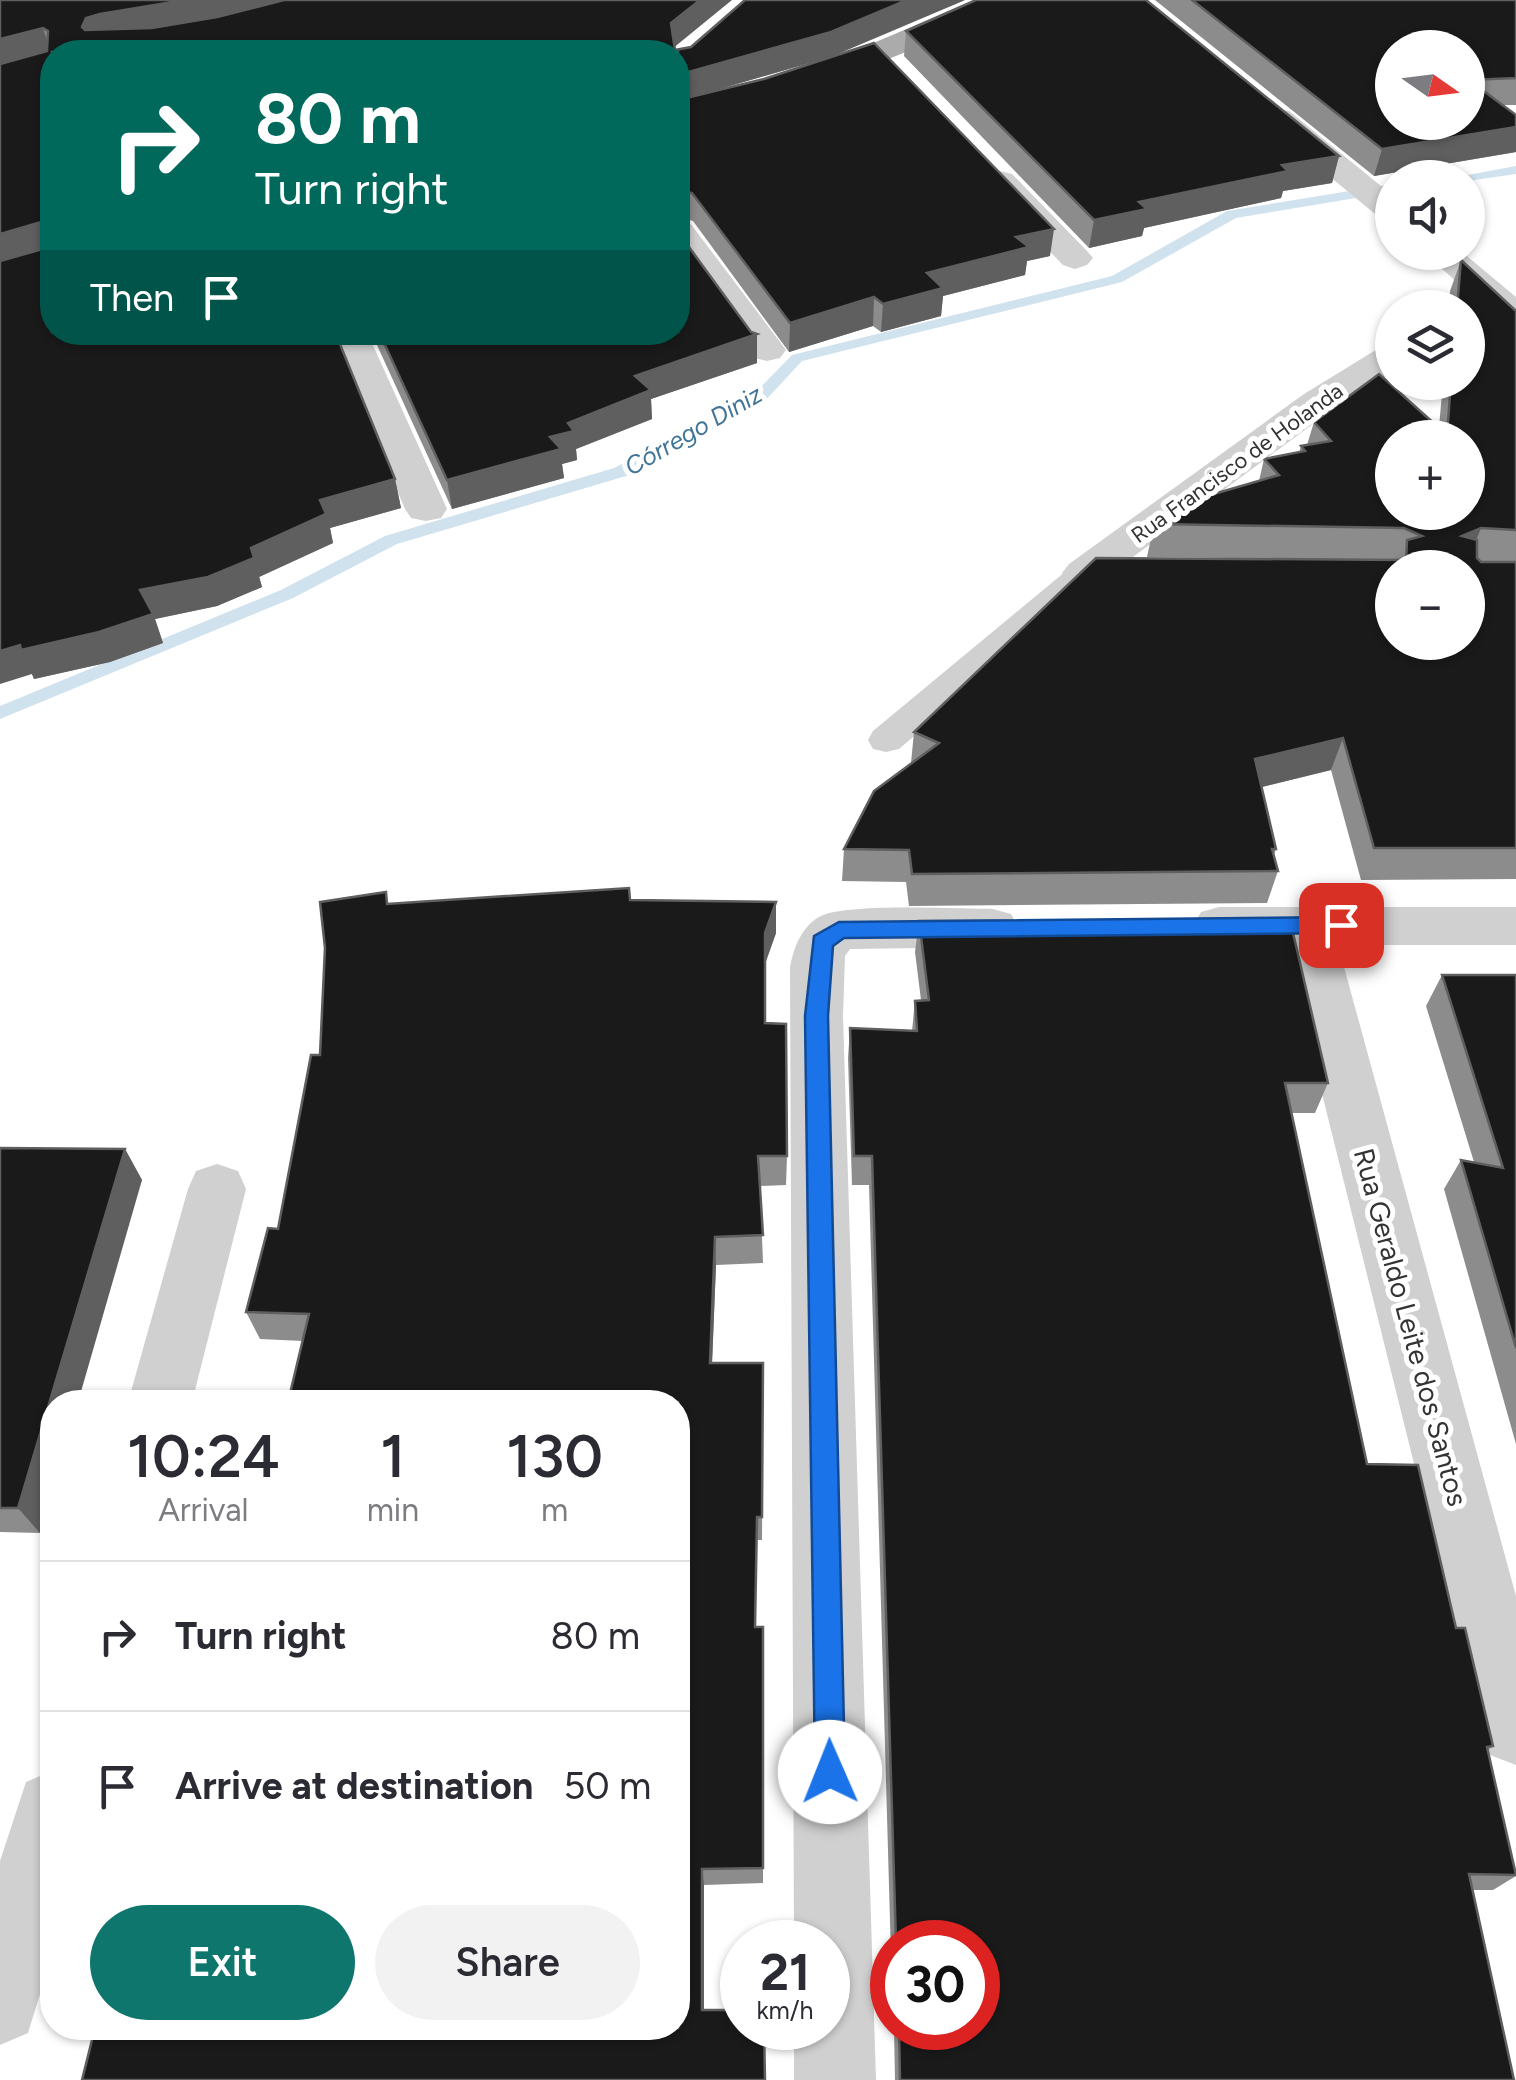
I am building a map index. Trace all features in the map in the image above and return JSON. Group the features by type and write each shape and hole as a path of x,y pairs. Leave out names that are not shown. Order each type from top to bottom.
{"main road":[{"path":"690,111 787,88 881,55 998,0"}],"street":[{"path":"881,55 904,81"},
{"path":"1256,100 1375,198"},
{"path":"982,163 1074,258"},
{"path":"690,246 767,350"},
{"path":"1459,270 1500,310"},
{"path":"354,345 426,509"},
{"name":"Rua Francisco de Holanda","path":"1084,573 1318,402 1375,367"},
{"path":"1084,573 1142,574"},
{"name":"Rua Geraldo Leite dos Santos","path":"1306,925 1516,1729"},
{"path":"1170,926 1516,926"},
{"path":"835,2080 816,1016 819,952 822,942 839,930 1034,928"},
{"path":"163,1390 217,1189"},
{"path":"0,2005 40,1853"}],"lane":[{"path":"886,740 1084,573"}],"building":[{"path":"0,0 185,0 86,18 82,27 85,30 152,28 284,0 700,0 671,23 674,40 48,40 48,31 43,28 0,39"},
{"path":"745,0 907,0 831,32 690,72 690,47"},
{"path":"976,0 1146,0 1339,156 1282,165 1288,171 1139,202 1147,209 1094,220 906,31"},
{"path":"1192,0 1516,0 1516,78 1485,79 1485,30 1375,30 1375,140 1437,140 1382,149"},
{"path":"874,43 1054,229 1016,237 1029,247 927,273 943,288 883,304 874,297 790,323 690,193 690,97 764,79"},
{"path":"40,53 40,222 0,234 0,64"},
{"path":"1485,92 1516,115 1516,127 1485,132"},
{"path":"690,248 751,332 757,334 635,376 651,390 568,423 574,431 550,437 561,449 447,480 385,345 690,345"},
{"path":"40,250 40,345 340,345 395,479 320,500 326,514 251,548 254,558 208,577 140,590 153,614 99,632 0,651 0,261"},
{"path":"1460,270 1472,270 1516,311 1516,530 1485,528 1485,420 1448,420 1450,400 1485,400 1485,290 1458,290"},
{"path":"1375,377 1375,400 1408,400 1430,420 1375,420 1375,528 1154,524 1207,496 1279,475 1264,459 1331,441 1314,422"},
{"path":"1408,530 1476,530 1462,536 1477,540 1477,550 1406,550 1407,540 1422,536"},
{"path":"1096,558 1375,560 1375,660 1485,660 1485,562 1516,562 1516,848 1374,848 1343,738 1255,759 1278,871 912,874 909,850 844,849 874,791 939,743 914,732"},
{"path":"629,888 630,900 776,902 765,933 765,1023 786,1024 787,1156 758,1156 763,1235 715,1237 710,1363 763,1363 762,1517 757,1517 755,1627 763,1627 763,1868 702,1869 702,2010 720,2010 720,2050 764,2050 765,2080 82,2080 92,2040 690,2040 690,1390 291,1390 309,1314 246,1312 268,1228 278,1229 311,1055 320,1055 325,948 320,902 386,892 387,904"},
{"path":"1290,920 1328,1083 1285,1083 1367,1464 1418,1465 1456,1628 1465,1628 1493,1746 1487,1747 1516,1875 1469,1874 1514,2080 900,2080 899,2050 1000,2050 1000,1920 895,1920 872,1156 854,1156 850,1028 917,1031 915,1001 929,1000 919,921"},
{"path":"1442,975 1516,975 1516,1348 1461,1160 1503,1168"},
{"path":"0,1148 125,1149 53,1390 40,1390 40,1434 18,1508 0,1508"}],"waterway":[{"name":"Córrego Diniz","path":"1485,174 1516,170"},
{"name":"Córrego Diniz","path":"0,713 287,594 391,540 620,472 757,400 797,358 1117,279 1232,214 1375,191"}],"route":[{"path":"830,1772 816,1016 822,942 839,930 1341,925"}]}
